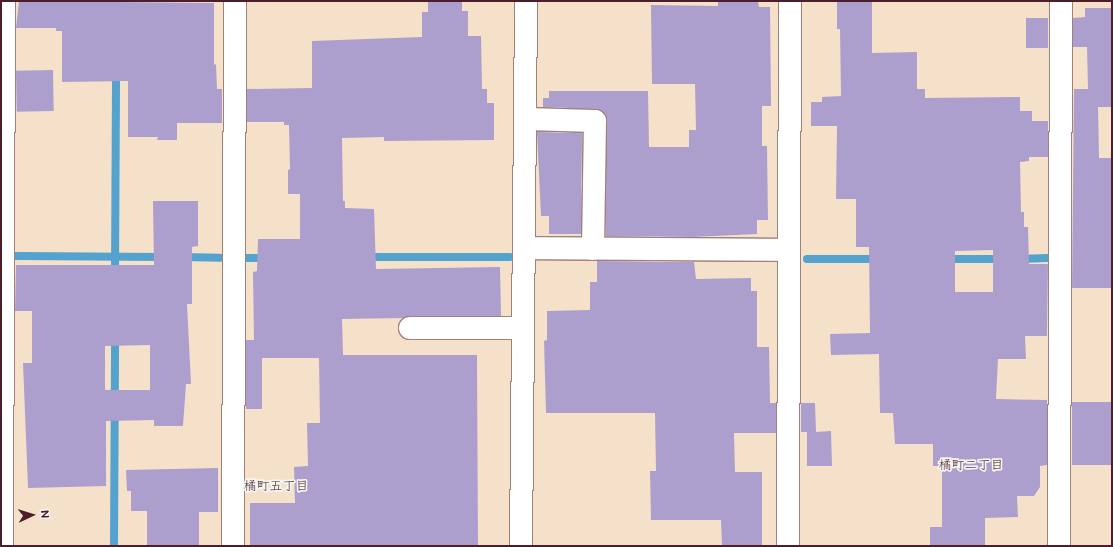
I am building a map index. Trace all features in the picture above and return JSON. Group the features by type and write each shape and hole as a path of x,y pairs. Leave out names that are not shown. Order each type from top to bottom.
{"street":[{"path":"2,546 4,1"},
{"path":"232,546 235,1"},
{"path":"521,546 526,1"},
{"path":"788,546 790,1"},
{"path":"1059,546 1061,1"},
{"path":"526,119 595,121 593,248"},
{"path":"524,248 789,250"},
{"path":"410,328 523,328"}],"building":[{"path":"19,1 214,3 214,65 216,64 217,89 222,89 222,123 177,123 177,140 157,140 158,137 128,137 128,81 62,82 62,31 56,31 56,28 16,28"},
{"path":"428,1 462,1 462,11 468,11 468,36 481,36 482,89 487,89 487,103 494,103 494,140 384,141 384,137 342,138 343,201 345,201 345,208 374,209 376,269 500,267 501,316 410,316 403,318 342,319 343,355 477,355 478,546 250,546 250,503 295,503 294,467 308,466 307,423 320,423 319,358 262,358 262,409 246,409 246,340 254,340 253,272 257,271 258,239 300,239 300,194 288,194 288,170 290,169 289,125 284,125 284,122 247,122 247,89 312,88 312,41 422,37 422,12 428,12"},
{"path":"718,1 758,1 759,7 770,7 771,106 762,106 762,146 767,146 768,220 757,220 757,234 693,237 606,236 606,115 595,109 543,107 543,98 549,98 549,91 648,91 649,147 689,147 689,130 696,130 695,84 652,84 651,5 718,6"},
{"path":"837,1 872,1 872,53 917,52 917,89 925,89 925,98 1020,97 1020,111 1032,111 1032,121 1048,121 1048,157 1029,157 1029,161 1020,162 1021,212 1024,212 1024,227 1028,227 1029,264 1048,264 1047,336 1025,336 1026,359 998,359 996,399 1047,400 1047,465 1040,466 1040,487 1034,496 1017,496 1018,517 985,518 985,546 930,546 930,527 942,527 942,466 933,466 933,444 895,444 893,413 880,413 879,354 831,355 830,334 870,333 869,247 856,247 856,199 836,199 837,126 811,126 811,102 822,102 822,97 841,96 840,29 837,29","holes":["993,250 993,292 955,292 955,251"]},
{"path":"1085,8 1112,8 1112,107 1098,107 1099,158 1112,158 1112,288 1072,288 1074,89 1088,89 1087,47 1073,47 1073,18 1085,17"},
{"path":"1026,18 1048,18 1048,48 1026,48"},
{"path":"53,70 54,111 17,112 16,71"},
{"path":"537,132 582,133 581,234 549,234 549,216 541,216"},
{"path":"153,201 198,201 198,246 192,247 192,304 187,304 191,384 186,384 183,426 154,426 154,420 106,421 106,486 28,488 23,363 32,363 32,311 15,311 16,265 154,265","holes":["150,345 150,390 105,390 105,346"]},
{"path":"597,261 694,262 696,279 751,278 751,291 757,291 757,347 769,347 770,403 776,403 776,433 734,433 735,472 762,472 762,546 722,546 721,520 651,520 650,471 656,471 655,413 546,413 544,341 547,340 547,311 590,310 590,282 597,282"},
{"path":"1072,402 1112,402 1112,465 1072,465"},
{"path":"801,403 815,403 816,432 831,431 832,466 807,466 807,432 801,432"},
{"path":"218,468 218,512 199,512 199,546 147,546 147,511 131,511 131,491 127,491 126,470"}],"waterway":[{"path":"115,276 116,72"},
{"path":"16,256 163,257"},
{"path":"181,257 220,258"},
{"path":"366,257 510,257"},
{"path":"246,258 267,258"},
{"path":"1019,259 1048,258"},
{"path":"807,259 879,259"},
{"path":"945,259 1003,259"},
{"path":"114,546 115,336"}],"district":[{"name":"橘町二丁目","path":"971,465"},
{"name":"橘町五丁目","path":"276,486"}]}
